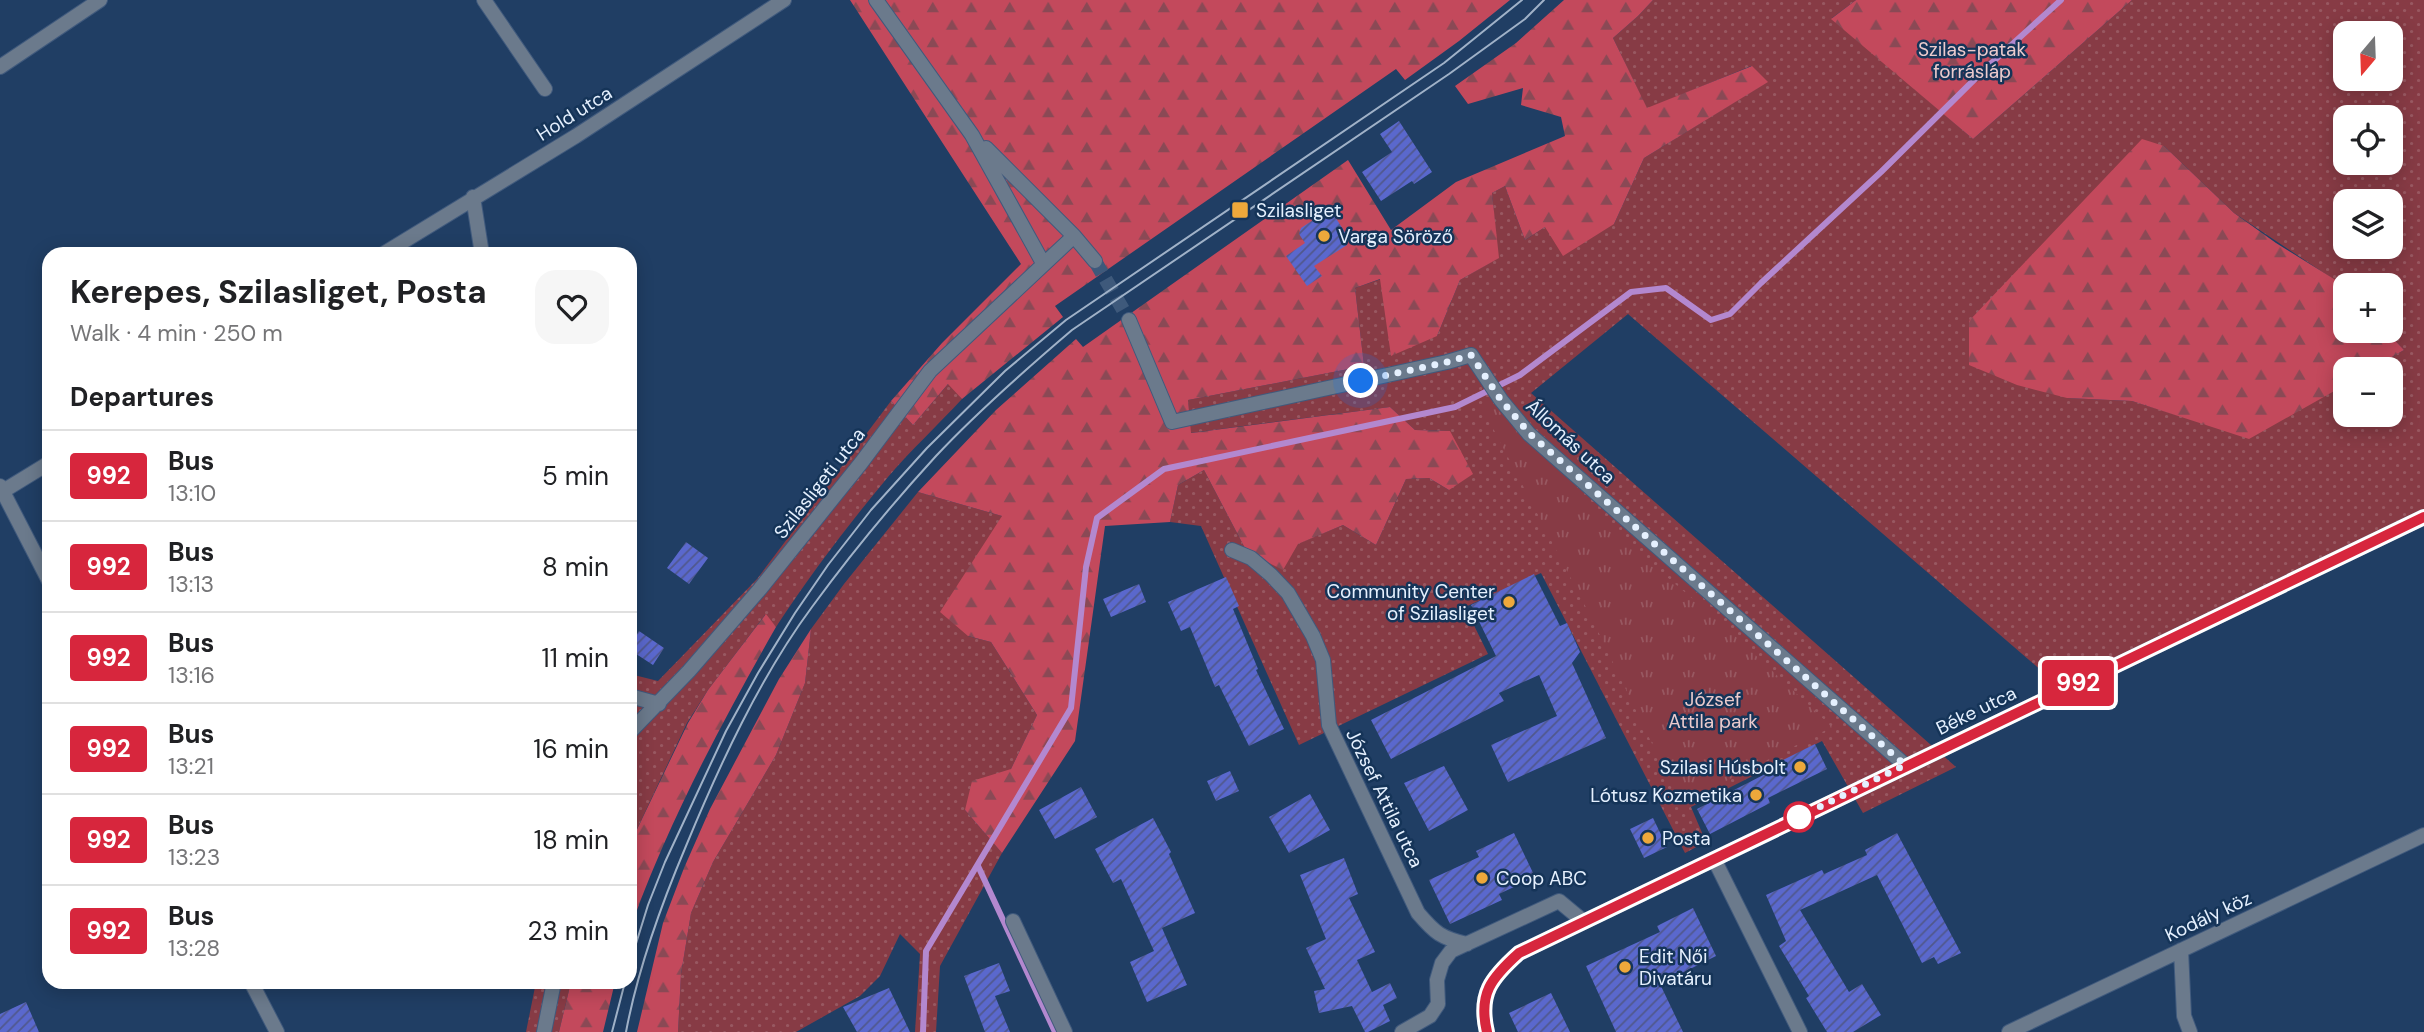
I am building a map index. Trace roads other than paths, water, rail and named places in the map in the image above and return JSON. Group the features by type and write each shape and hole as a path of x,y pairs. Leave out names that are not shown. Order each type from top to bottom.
{"street":[{"path":"0,68 100,0"},
{"path":"484,0 545,89"},
{"name":"Hold utca","path":"394,247 576,136 784,0"},
{"path":"876,0 972,135 1043,263"},
{"path":"972,135 1073,236 1094,261"},
{"path":"473,197 481,247"},
{"name":"Szilasligeti utca","path":"637,725 760,589 861,463 930,371 1073,236"},
{"name":"Állomás utca","path":"1129,320 1172,422 1471,355 1501,400 1530,434 1905,765"},
{"path":"42,467 1,490 42,568"},
{"name":"Béke utca","path":"1487,1032 1482,1011 1488,989 1502,968 1519,953 2424,517"},
{"name":"József Attila utca","path":"1232,551 1260,564 1288,593 1301,612 1323,660 1329,725 1418,913 1433,932 1447,939 1467,943"},
{"path":"637,698 659,704"},
{"name":"Kodály köz","path":"2009,1032 2424,835"},
{"path":"1714,859 1800,1032"},
{"path":"1402,1032 1430,1016 1438,1004 1437,980 1442,963 1451,951 1559,901 1583,921"},
{"path":"1013,921 1065,1032"},
{"path":"2181,950 2185,1016 2190,1032"},
{"path":"255,989 277,1032"},
{"path":"544,1032 553,989"}],"waterway":[{"path":"923,1032 926,951 1071,708 1086,567 1097,518 1164,469 1455,407 1520,375 1631,292 1666,288 1711,320 1730,314 1881,172 1987,67 2061,0"},
{"path":"978,866 1055,1032"}],"tunnel":[{"path":"1095,261 1129,320"}],"tram line":[{"path":"637,940 665,862 726,731 758,673 828,565 871,510 927,448 1005,371 1066,320 1444,63 1522,0"},
{"path":"637,986 651,937 686,846 712,785 758,692 793,634 856,549 952,439 1072,330 1449,74 1525,19 1544,0"},
{"path":"612,1032 623,989"},
{"path":"626,1032 636,989"}],"place":[{"name":"Szilasliget","path":"1240,210"},
{"name":"Varga Söröző","path":"1324,236"},
{"name":"Community Center of Szilasliget","path":"1509,602"},
{"name":"Szilasi Húsbolt","path":"1800,767"},
{"name":"Lótusz Kozmetika","path":"1756,795"},
{"name":"Posta","path":"1648,838"},
{"name":"Coop ABC","path":"1482,878"},
{"name":"Edit Női Divatáru","path":"1625,967"}],"park label":[{"name":"Szilas-patak forrásláp","path":"1972,60"},
{"name":"József Attila park","path":"1713,710"}]}
